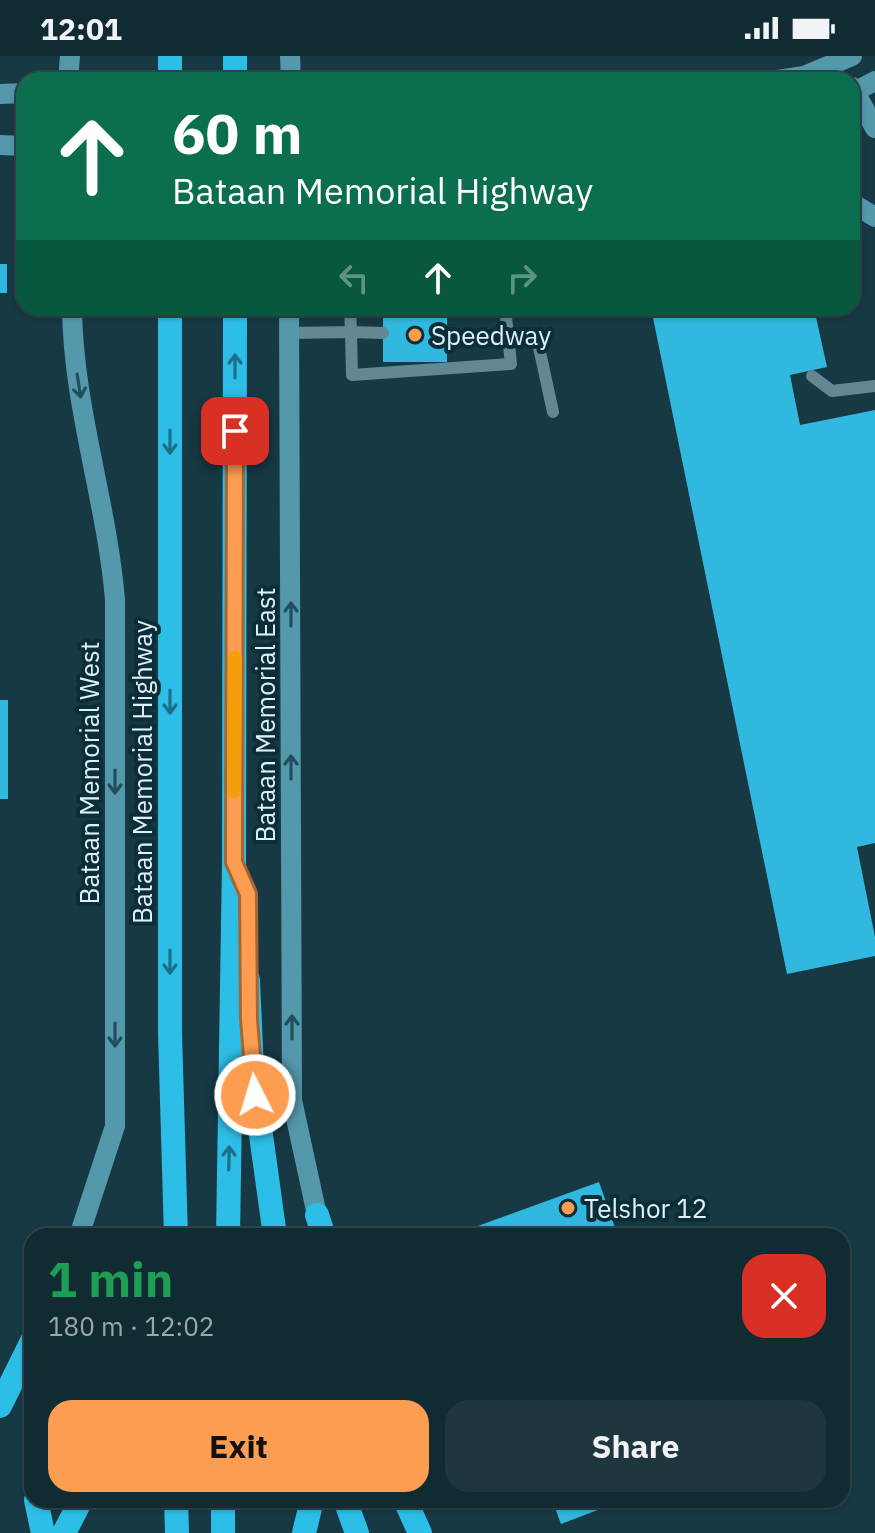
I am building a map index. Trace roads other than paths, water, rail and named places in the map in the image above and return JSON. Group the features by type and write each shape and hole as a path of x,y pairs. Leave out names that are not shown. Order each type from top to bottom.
{"highway":[{"name":"Bataan Memorial Highway","path":"170,316 170,1033 176,1228"},
{"path":"228,1228 234,862 235,316"},
{"path":"234,862 248,894 252,1070 274,1228"},
{"path":"164,1228 176,1198"},
{"path":"0,1406 24,1357"},
{"path":"38,1508 43,1533"},
{"path":"64,1533 77,1508"},
{"path":"176,1508 177,1533"},
{"path":"223,1508 223,1533"},
{"path":"304,1533 310,1508"},
{"path":"348,1508 357,1533"},
{"path":"409,1508 420,1533"}],"main road":[{"path":"860,99 875,128"},
{"name":"Bataan Memorial West","path":"73,316 77,371 108,540 115,600 115,1126 82,1228"},
{"name":"Bataan Memorial East","path":"289,316 292,1100 321,1228"}],"lane":[{"path":"350,316 352,375 511,364 506,316"},
{"path":"289,333 383,333"},
{"path":"447,337 537,338 553,412"},
{"path":"812,376 832,391 875,386"}],"place":[{"name":"Speedway","path":"415,335"},
{"name":"Telshor 12","path":"568,1208"}]}
